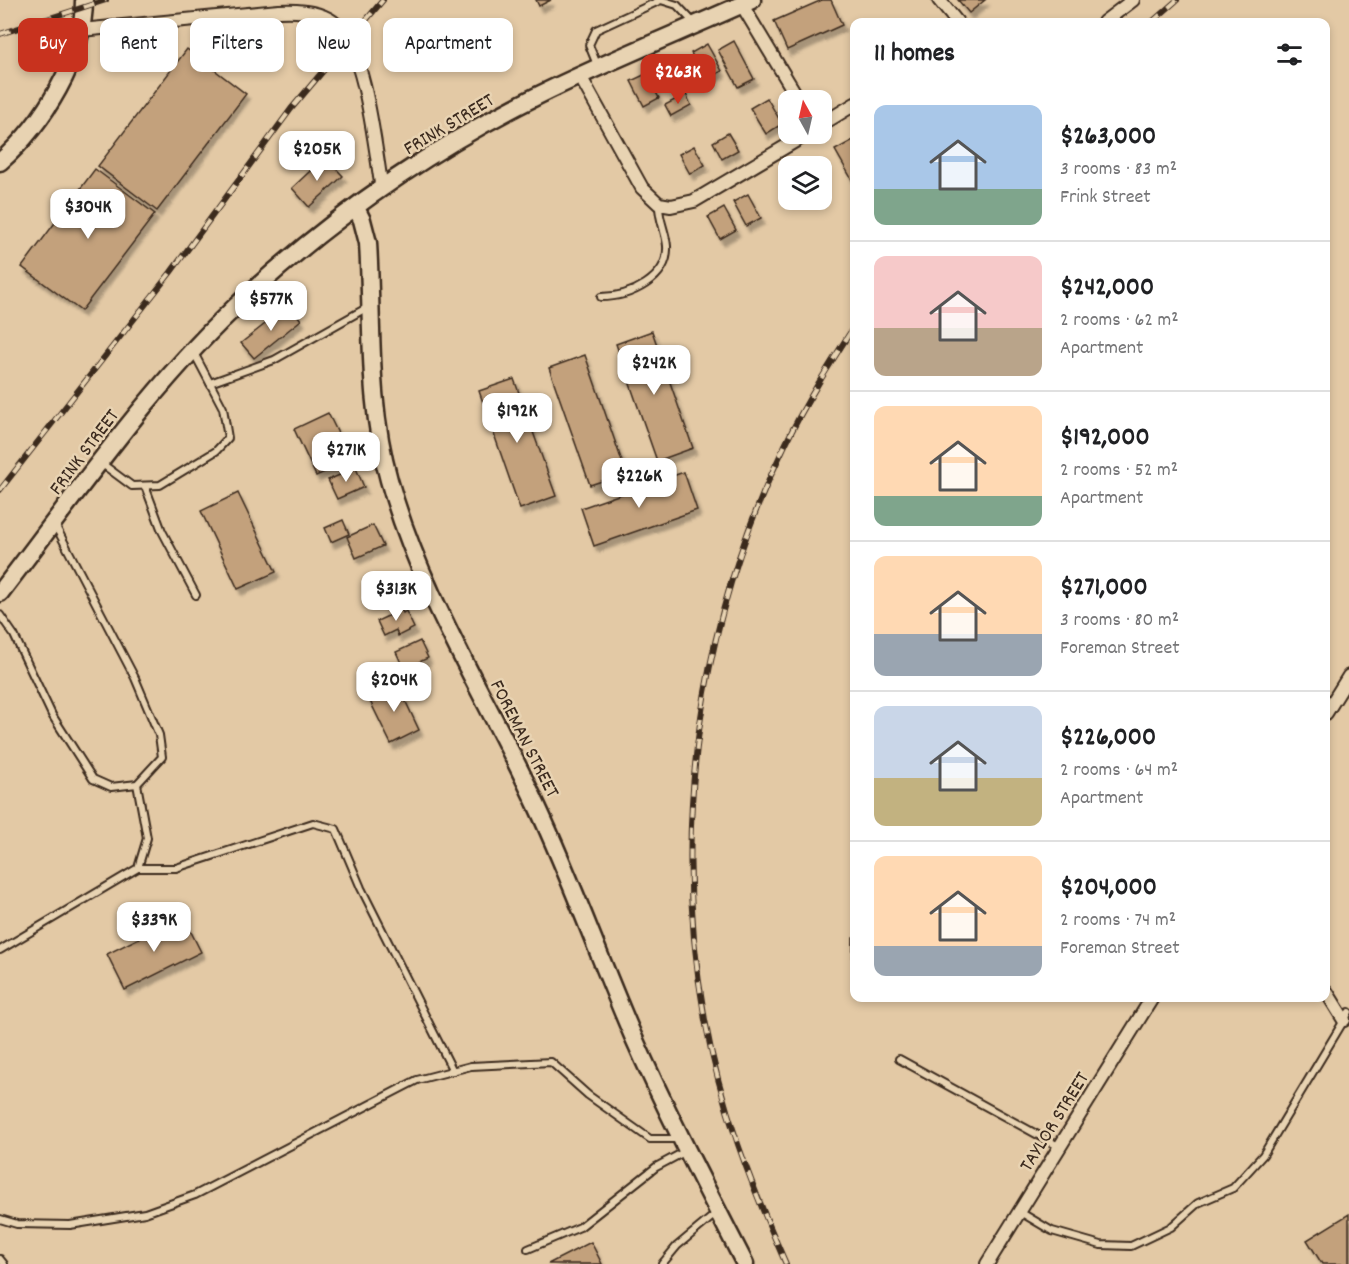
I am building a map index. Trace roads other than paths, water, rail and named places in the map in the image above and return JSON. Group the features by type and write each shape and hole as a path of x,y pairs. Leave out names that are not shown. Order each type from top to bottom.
{"street":[{"path":"82,18 84,0"},
{"path":"939,0 954,18"},
{"path":"1109,18 1133,0"},
{"path":"747,2 794,90"},
{"name":"FRINK STREET","path":"0,594 145,404 193,351 247,296 356,208 464,135 580,76 747,2"},
{"path":"88,29 279,11 303,11 326,18 336,24 349,39 357,61 382,189"},
{"path":"0,162 30,128 55,94 64,72"},
{"path":"580,76 642,188 659,204 671,206 694,201 790,144"},
{"path":"832,118 850,107"},
{"name":"FOREMAN STREET","path":"356,208 368,243 373,391 381,446 388,479 408,537 437,606 536,804 574,888 622,1011 684,1144 745,1264"},
{"path":"1330,707 1349,676"},
{"path":"1330,996 1347,1019"},
{"name":"TAYLOR STREET","path":"987,1264 1150,1002"}],"lane":[{"path":"599,68 589,45 596,30 661,0 677,5 696,25"},
{"path":"601,297 622,294 652,280 663,268 667,245 659,214 659,204"},
{"path":"210,383 274,360 369,306"},
{"path":"100,463 132,486 160,485 216,451 228,438 223,408 193,351"},
{"path":"145,486 162,531 196,595"},
{"path":"0,615 14,635 52,714 93,779 111,786 137,784 162,757 159,735 135,678 54,523"},
{"path":"137,784 147,838 138,868"},
{"path":"0,950 138,868 176,868 313,824 336,829 361,888 453,1071"},
{"path":"1020,1212 1052,1231 1101,1245 1131,1246 1172,1227 1198,1203 1233,1188 1263,1155 1347,1019"},
{"path":"898,1059 1060,1148"},
{"path":"0,1219 17,1224 70,1225 145,1213 195,1195 417,1080 471,1066 550,1062 588,1095 650,1139 684,1144"},
{"path":"528,1249 580,1227 684,1144"},
{"path":"662,1264 676,1246 718,1212"},
{"path":"0,1259 4,1264"}],"railway":[{"path":"0,34 106,0"},
{"path":"0,490 171,272 291,109 383,0"},
{"path":"1157,18 1177,0"},
{"path":"786,1264 738,1144 711,1052 695,947 691,873 692,800 700,726 713,653 731,582 755,512 785,445 809,399 850,333"}]}
